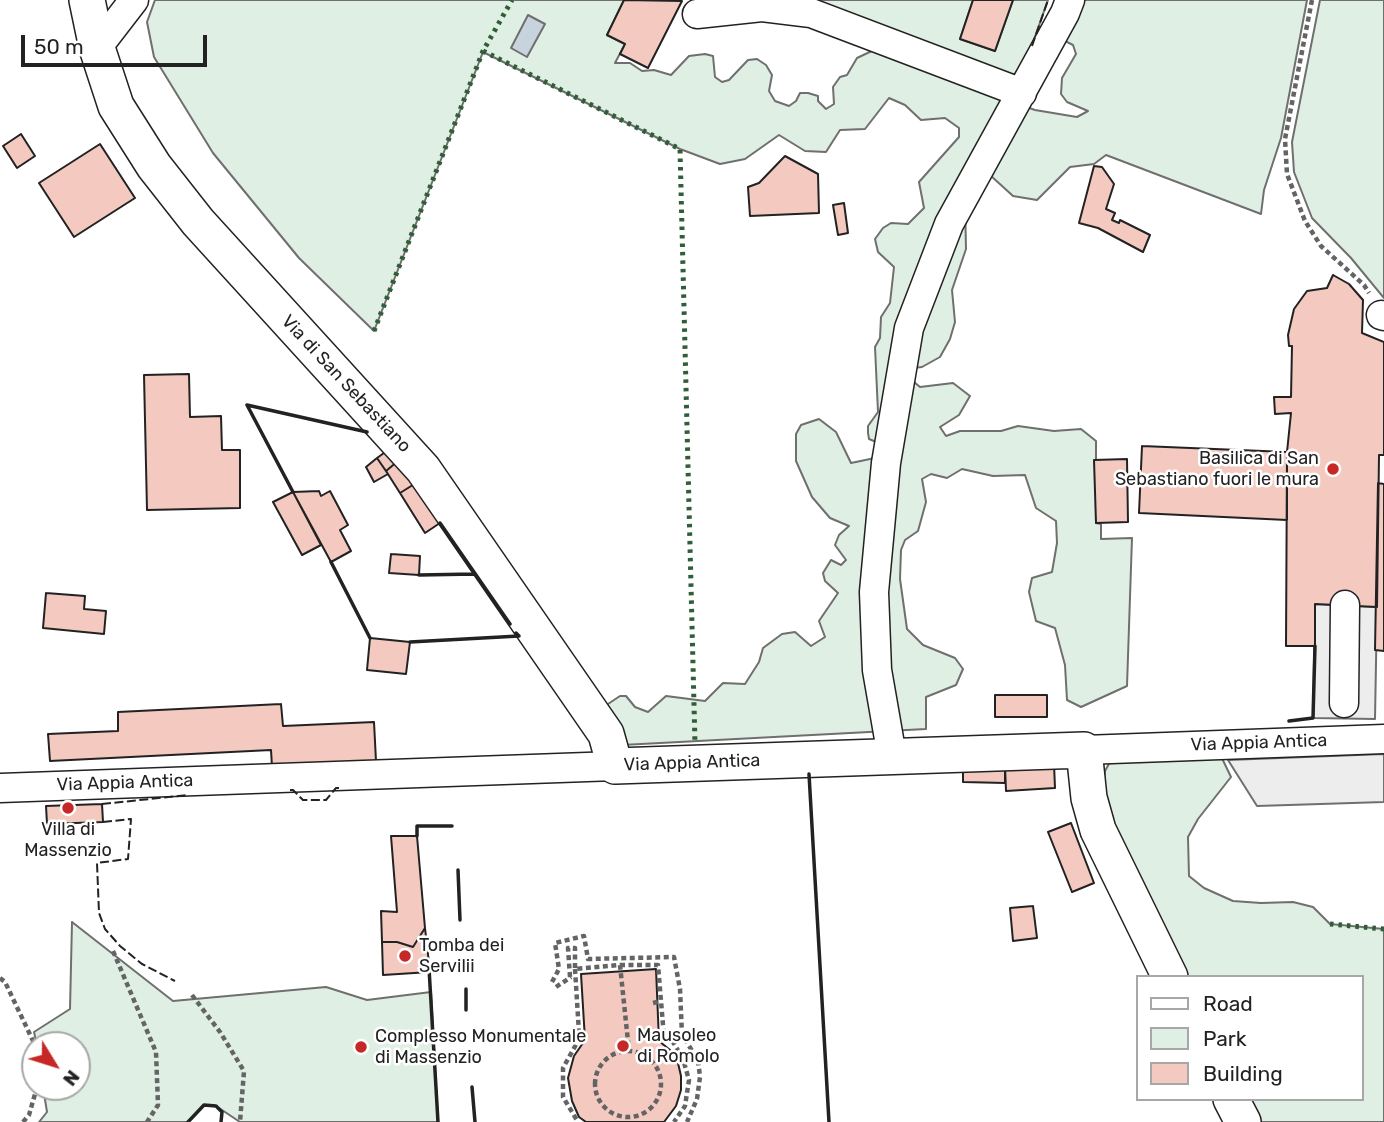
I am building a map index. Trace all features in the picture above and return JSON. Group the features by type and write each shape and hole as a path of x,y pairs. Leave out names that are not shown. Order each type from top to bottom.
{"main road":[{"name":"Via di San Sebastiano","path":"87,0 97,48 116,106 154,166 198,222 423,469 606,734 615,766"},
{"name":"Via Appia Antica","path":"615,766 1084,750"},
{"path":"1084,750 1089,798 1098,830 1169,975"},
{"path":"1232,1101 1243,1122"}],"street":[{"path":"97,48 134,0"},
{"path":"892,756 877,670 874,592 886,463 909,328 949,225 1070,0"},
{"path":"696,14 762,7 811,13 1022,93"},
{"path":"1344,703 1345,605"},
{"name":"Via Appia Antica","path":"1084,750 1384,739"},
{"name":"Via Appia Antica","path":"0,788 615,766"}],"path":[{"path":"1312,0 1285,139 1287,174 1306,221 1321,246 1364,285 1383,315"},
{"path":"552,982 559,969 555,943 584,936 588,959 674,957 680,989 682,1035 698,1060 697,1099 687,1122"},
{"path":"556,987 573,976 575,948 568,948 573,976 579,1033 578,1041 563,1068 563,1097 578,1122"},
{"path":"113,951 156,1052 158,1105 147,1122"},
{"path":"621,965 629,1051"},
{"path":"575,969 658,965 664,1037 673,1042 683,1059 689,1080 685,1106 674,1122"},
{"path":"0,978 5,982 28,1031"},
{"path":"192,995 220,1032 244,1071 240,1122"},
{"path":"653,1003 661,1002"},
{"path":"629,1051 649,1058 660,1077 657,1099 642,1114 631,1119 610,1112 597,1096 595,1085 601,1065 608,1057 629,1051"},
{"path":"23,1122 29,1115 33,1101"}],"green space":[{"path":"155,0 624,0 607,35 625,44 615,63 630,63 642,71 654,70 671,75 689,56 705,54 713,56 715,77 722,82 729,80 748,60 757,59 766,65 772,75 769,91 775,101 789,106 796,101 800,93 808,93 818,96 818,101 826,109 834,104 833,87 840,77 847,75 857,58 876,49 897,60 1035,110 1077,117 1088,111 1067,102 1061,94 1062,78 1076,54 1073,45 1059,38 1080,0 1307,0 1281,138 1264,190 1261,214 1106,155 1094,164 1070,167 1037,200 1013,196 990,175 965,203 966,249 952,290 955,322 950,339 940,357 922,367 913,368 914,382 920,387 953,383 970,396 959,415 940,427 946,436 960,431 1001,431 1018,426 1054,431 1081,429 1096,441 1096,523 1101,524 1101,539 1132,538 1127,686 1081,707 1067,700 1065,665 1055,628 1036,621 1029,592 1032,578 1052,572 1057,543 1056,521 1036,508 1025,475 993,476 962,469 947,478 931,474 922,479 926,502 918,531 905,540 901,550 900,579 907,629 923,645 955,658 963,669 956,685 926,697 926,729 622,745 606,711 608,704 620,696 626,696 635,707 648,712 666,696 705,701 723,683 745,684 759,662 763,648 782,634 795,632 811,646 825,637 819,621 838,593 825,581 823,573 831,560 841,565 846,560 835,545 839,535 849,526 830,518 812,497 796,461 796,434 801,425 819,419 836,432 851,463 875,458 881,444 869,439 868,426 878,412 875,347 880,338 881,317 890,303 894,267 878,252 875,239 883,228 891,223 908,224 924,208 919,182 959,137 959,128 945,118 921,120 905,105 889,98 865,129 840,130 826,152 805,151 779,135 745,159 720,164 680,149 483,52 374,331 299,258 213,153 154,57 147,22"},
{"path":"761,0 973,0 960,39 995,51 1013,0 1048,0 1030,51 1015,74 1001,74"},
{"path":"1320,0 1384,0 1384,298 1351,258 1312,218 1294,172 1292,142"},
{"path":"1116,751 1219,752 1231,777 1198,819 1188,837 1189,876 1204,888 1233,901 1293,902 1313,907 1330,924 1384,929 1384,1122 1260,1122 1250,1101 1363,1101 1363,975 1186,975 1113,831 1104,785 1105,771"},
{"path":"72,922 173,1001 326,987 367,1000 431,992 438,1122 240,1122 216,1106 204,1105 188,1122 39,1122 47,1112 45,1101 91,1101 91,1031 36,1031 70,1009"}],"shaded area":[{"path":"528,15 545,24 527,57 511,48"},
{"path":"1315,604 1377,607 1375,719 1313,718"},
{"path":"1384,754 1384,802 1257,806 1228,760"}],"building":[{"path":"624,0 682,1 648,68 620,54 625,44 607,35"},
{"path":"973,0 1013,0 995,51 960,39"},
{"path":"21,134 35,156 17,168 3,146"},
{"path":"100,144 135,198 74,237 39,183"},
{"path":"785,156 818,174 819,213 750,216 748,187 759,183"},
{"path":"1094,166 1102,167 1114,184 1106,209 1115,213 1112,220 1119,223 1120,220 1150,235 1143,252 1098,228 1079,223"},
{"path":"844,203 848,233 838,235 833,205"},
{"name":"Basilica di San Sebastiano fuori le mura","path":"1333,275 1349,284 1363,300 1362,333 1384,342 1384,455 1379,455 1377,607 1315,604 1315,646 1286,646 1287,452 1291,413 1275,414 1274,397 1291,397 1292,346 1289,346 1288,335 1294,309 1307,291 1327,288"},
{"path":"189,374 190,417 221,416 222,450 240,450 240,508 147,510 144,375"},
{"path":"1142,446 1287,452 1287,520 1139,513"},
{"path":"388,450 398,461 386,471 377,458"},
{"path":"377,458 388,474 374,482 366,467"},
{"path":"1127,459 1128,522 1096,523 1094,460"},
{"path":"398,461 416,483 400,493 386,471"},
{"path":"416,483 440,523 425,533 400,493"},
{"path":"1378,483 1384,484 1384,651 1375,650"},
{"path":"319,491 321,496 330,491 348,525 340,530 351,551 331,562 293,492"},
{"path":"293,492 321,545 302,555 273,502"},
{"path":"391,554 420,556 419,575 389,573"},
{"path":"46,593 85,596 84,609 106,611 104,634 43,628"},
{"path":"370,638 410,642 406,674 367,670"},
{"path":"995,695 1047,695 1047,717 995,717"},
{"path":"281,704 283,726 374,722 376,761 272,767 271,750 50,761 48,734 118,731 118,712"},
{"path":"1054,764 1055,788 1006,791 1005,766"},
{"path":"963,765 1005,766 1005,783 963,782"},
{"path":"102,804 103,822 47,824 46,806"},
{"path":"1071,823 1094,883 1072,892 1048,832"},
{"path":"391,836 417,836 425,928 413,947 397,942 382,942 381,911 397,912"},
{"path":"1033,906 1037,938 1013,941 1010,908"},
{"name":"Tomba dei Servilii","path":"425,928 430,972 383,975 382,942 397,942 413,947"},
{"name":"Mausoleo di Romolo","path":"656,969 659,1041 670,1050 678,1063 681,1076 681,1090 676,1106 664,1122 586,1122 579,1117 572,1101 568,1078 574,1056 585,1040 581,974"}],"hedge":[{"path":"374,331 483,51 512,0"},
{"path":"483,51 680,149 695,744"},
{"path":"1330,924 1384,929"}],"fence":[{"path":"1032,46 1048,0"},
{"path":"290,790 303,800 326,800 339,788"},
{"path":"102,804 188,795"},
{"path":"103,822 131,819 128,859 97,863 99,913 105,929 142,964 175,981"}],"wall":[{"path":"293,492 247,405 367,432"},
{"path":"440,523 510,624"},
{"path":"331,562 370,638"},
{"path":"419,575 475,574"},
{"path":"410,642 519,636 516,633"},
{"path":"1289,721 1313,718 1315,646"},
{"path":"809,774 829,1122"},
{"path":"417,836 417,826 452,826"},
{"path":"458,870 460,920"},
{"path":"429,968 438,1122"},
{"path":"466,989 466,1010"},
{"path":"472,1087 475,1122"},
{"path":"188,1122 204,1105 216,1106 222,1112 221,1122"}],"place":[{"name":"Basilica di San Sebastiano fuori le mura","path":"1333,469"},
{"name":"Villa di Massenzio","path":"68,808"},
{"name":"Tomba dei Servilii","path":"405,956"},
{"name":"Mausoleo di Romolo","path":"623,1046"},
{"name":"Complesso Monumentale di Massenzio","path":"361,1047"}]}
